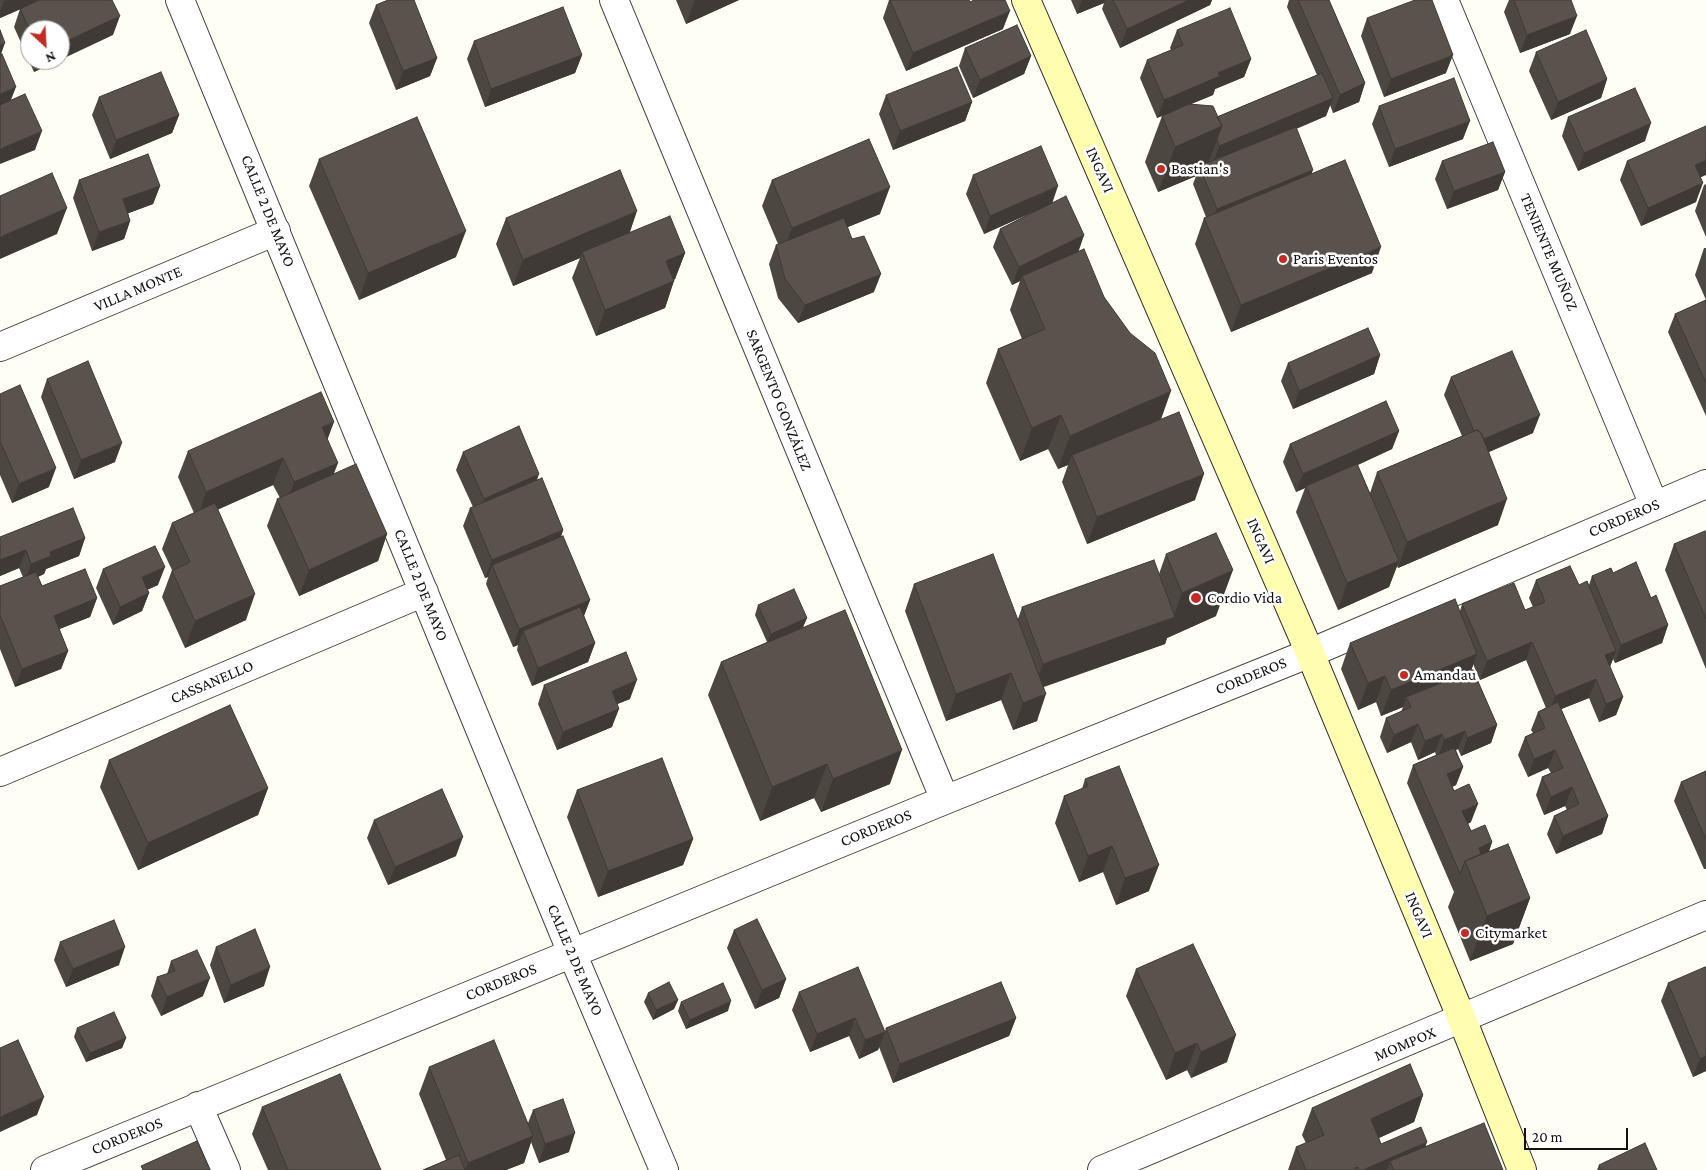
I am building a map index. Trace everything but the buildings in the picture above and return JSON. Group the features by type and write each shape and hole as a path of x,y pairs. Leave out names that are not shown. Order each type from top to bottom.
{"main road":[{"name":"INGAVI","path":"1026,0 1310,653 1462,1019 1522,1170"}],"street":[{"name":"CALLE 2 DE MAYO","path":"180,0 572,953 664,1170"},
{"name":"SARGENTO GONZÁLEZ","path":"614,0 945,800"},
{"name":"TENIENTE MUÑOZ","path":"1444,0 1654,505"},
{"name":"VILLA MONTE","path":"0,347 276,232"},
{"name":"CORDEROS","path":"45,1170 945,800 1310,653 1706,484"},
{"name":"CASSANELLO","path":"0,772 424,592"},
{"name":"MOMPOX","path":"1102,1170 1706,915"},
{"path":"198,1106 226,1170"}],"place":[{"name":"Bastian's","path":"1161,169"},
{"name":"Paris Eventos","path":"1283,259"},
{"name":"Cordio Vida","path":"1196,598"},
{"name":"Amandau","path":"1404,675"},
{"name":"Citymarket","path":"1465,933"}]}
